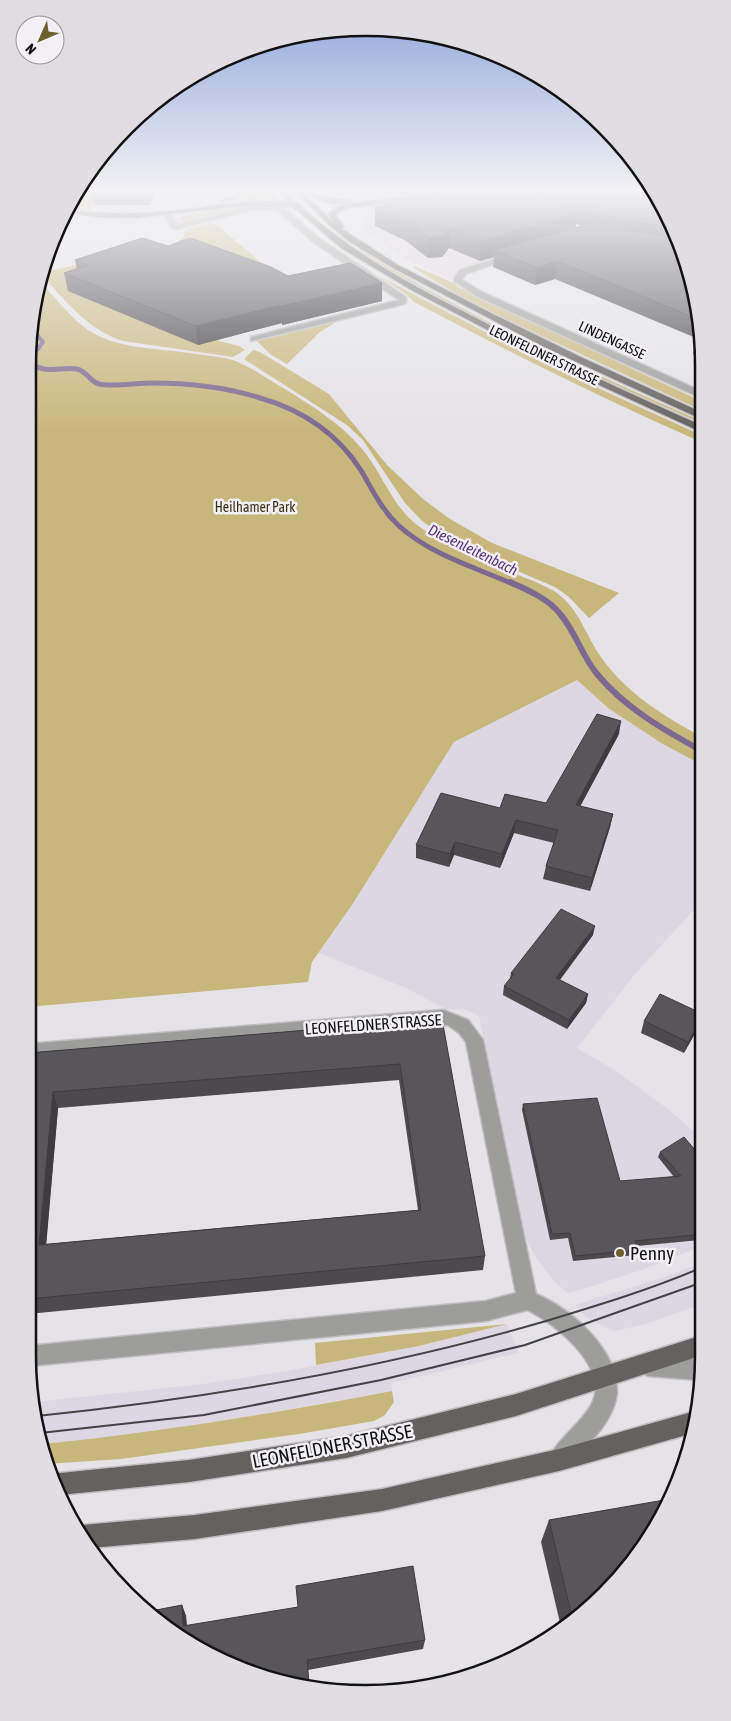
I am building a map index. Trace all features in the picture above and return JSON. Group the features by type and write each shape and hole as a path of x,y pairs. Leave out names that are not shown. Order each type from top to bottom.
{"main road":[{"name":"LEONFELDNER STRASSE","path":"383,271 547,357 695,426"},
{"name":"LEONFELDNER STRASSE","path":"405,271 502,323 695,413"},
{"name":"LEONFELDNER STRASSE","path":"62,1483 189,1471 346,1447 516,1405 695,1348"},
{"path":"91,1536 195,1527 382,1500 559,1460 687,1424"}],"street":[{"path":"254,339 403,301 400,296 363,271"},
{"name":"LINDENGASSE","path":"468,271 459,276 458,281 479,294 695,392"},
{"name":"LEONFELDNER STRASSE","path":"36,1050 443,1017 452,1019 465,1026 474,1040 527,1300"},
{"path":"36,1355 486,1311 527,1300 559,1317 573,1329 590,1350 604,1377 606,1395 594,1421 559,1460"},
{"path":"645,1365 694,1369"}],"shaded area":[{"path":"432,271 460,271 454,275 452,280"},
{"path":"577,680 608,708 661,743 695,761 695,909 635,974 577,1048 616,1071 668,1109 695,1133 695,1249 641,1270 577,1291 567,1293 552,1279 535,1256 523,1232 479,1016 468,1010 446,1009 406,988 319,953 352,905 454,742"},
{"path":"695,1265 695,1307 643,1325 613,1331 586,1317 575,1305 668,1276"},
{"path":"507,1324 519,1353 391,1383 392,1391 207,1424 123,1436 48,1443 47,1441 40,1402 203,1384 287,1371 419,1346"}],"green space":[{"path":"50,271 272,271 300,295 206,331 219,341 239,346 245,350 233,357 123,341 99,330 69,305 47,281"},
{"path":"391,271 397,271 443,298 528,342 695,418 695,420 526,343"},
{"path":"419,271 427,271 454,283 460,288 695,398 695,407 514,323 458,295"},
{"path":"379,276 552,367 695,432 695,439 521,357 414,302 406,294"},
{"name":"Heilhamer Park","path":"46,288 76,320 99,336 137,347 236,361 285,389 329,418 358,444 401,509 417,525 454,547 542,585 563,598 575,612 601,657 622,682 647,703 695,733 695,761 661,743 608,708 577,680 454,742 352,905 312,962 308,982 36,1006 36,366 39,323"},
{"path":"336,322 320,332 287,364 270,354 257,341"},
{"path":"253,350 260,352 329,394 387,465 423,499 450,519 492,543 619,593 589,618 569,597 555,587 475,553 450,540 422,521 405,503 363,440 347,425 244,359"},
{"path":"507,1324 419,1346 316,1365 315,1343"},
{"path":"392,1391 394,1402 385,1415 374,1421 299,1434 121,1459 55,1463 48,1443 130,1434 305,1407"}],"building":[{"path":"69,271 279,271 288,276 310,271 363,271 382,283 196,326 64,273"},
{"path":"582,271 681,271 691,316"},
{"path":"597,714 621,721 576,805 613,814 592,878 546,866 558,830 516,820 502,854 455,842 450,854 416,845 441,793 500,808 505,794 546,803"},
{"path":"561,909 595,926 556,978 588,994 569,1020 504,986 514,974 511,973"},
{"path":"660,994 695,1010 695,1030 688,1042 644,1021"},
{"path":"442,1019 485,1256 36,1298 36,1052","holes":["400,1064 421,1210 39,1245 53,1092"]},
{"path":"597,1098 620,1181 681,1176 660,1152 684,1137 695,1150 695,1235 635,1241 638,1250 575,1256 570,1233 552,1234 523,1104"},
{"path":"661,1501 651,1520 627,1556 613,1573 571,1613 549,1520"},
{"path":"413,1566 425,1640 307,1660 309,1679 280,1674 220,1651 201,1641 156,1610 182,1605 183,1626 298,1607 296,1586"}],"waterway":[{"name":"Diesenleitenbach","path":"37,351 43,342 38,336"},
{"name":"Diesenleitenbach","path":"36,366 52,370 77,369 99,384 166,383 207,386 247,394 291,409 331,435 353,459 387,513 410,535 452,559 513,584"},
{"name":"Diesenleitenbach","path":"510,582 538,596 556,609 571,629 597,674 620,697 659,726 695,747"}],"tram line":[{"path":"42,1415 230,1391 357,1368 420,1354 546,1321 645,1290 695,1270"},
{"path":"45,1432 204,1415 381,1380 525,1345 695,1285"}],"place":[{"name":"Penny","path":"620,1253"}]}
